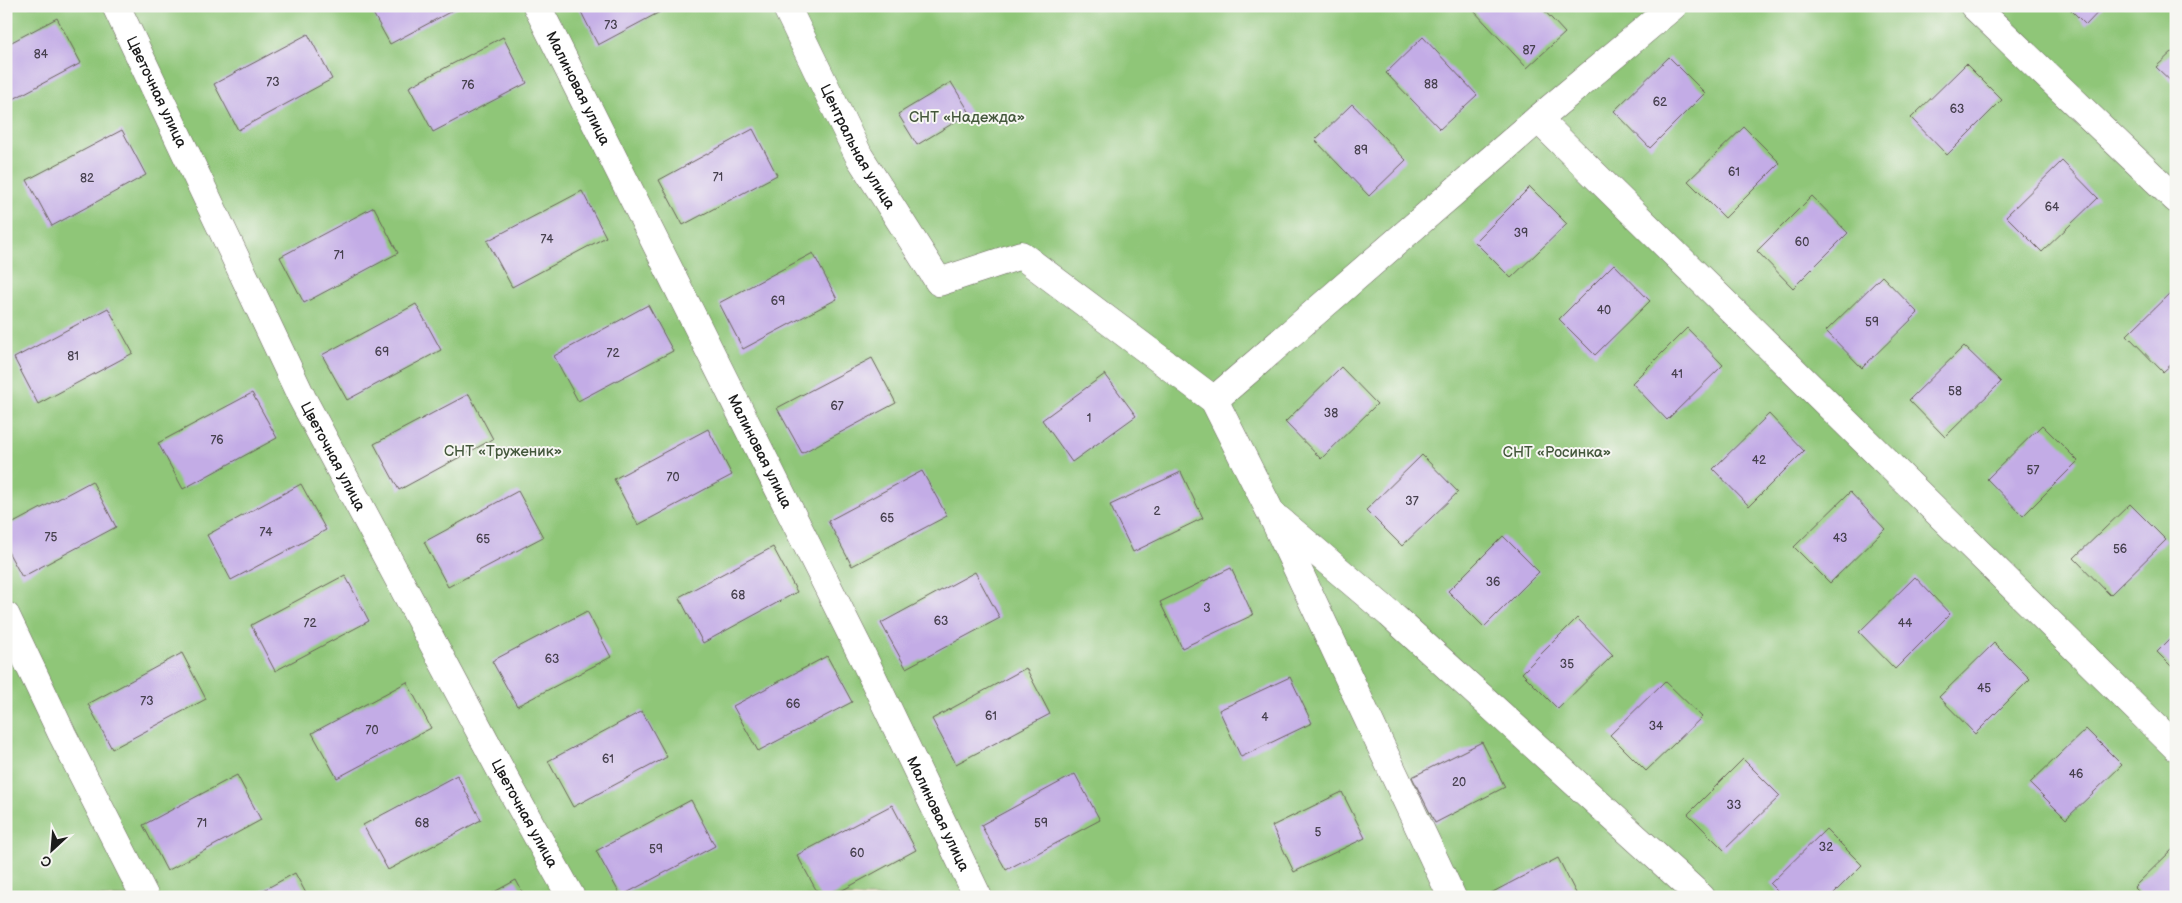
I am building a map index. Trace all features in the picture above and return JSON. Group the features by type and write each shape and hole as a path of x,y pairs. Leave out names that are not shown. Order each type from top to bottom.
{"street":[{"name":"Цветочная улица","path":"116,6 302,398 502,773 571,897"},
{"name":"Малиновая улица","path":"536,6 861,653 978,897"},
{"name":"Центральная улица","path":"786,6 859,156 939,282 1021,255 1214,400"},
{"path":"1452,897 1271,513 1214,400 1538,119 1673,6"},
{"path":"1974,6 2176,199"},
{"path":"1538,119 2176,747"},
{"path":"1271,513 1390,614 1701,897"},
{"path":"6,616 62,734 145,897"}],"green space":[{"path":"6,6 2176,6 2176,897 6,897"}],"building":[{"path":"369,6 461,6 390,44"},
{"path":"578,6 671,6 598,45"},
{"path":"1479,6 1540,6 1565,33 1527,68 1474,11"},
{"path":"2067,6 2104,6 2086,25"},
{"path":"57,18 81,63 6,103 6,45"},
{"path":"308,34 332,79 238,130 214,84"},
{"path":"503,37 527,83 433,132 409,87"},
{"path":"1423,37 1477,95 1440,129 1386,73"},
{"path":"2176,48 2176,86 2156,67"},
{"path":"1669,57 1705,93 1650,148 1614,111"},
{"path":"1966,64 2002,100 1947,155 1911,118"},
{"path":"951,82 970,113 917,145 898,114"},
{"path":"1352,104 1406,160 1369,196 1315,140"},
{"path":"1744,127 1780,163 1725,218 1688,181"},
{"path":"753,129 777,175 683,225 659,180"},
{"path":"122,130 146,175 52,226 27,180"},
{"path":"2062,161 2098,198 2042,252 2006,216"},
{"path":"1530,187 1567,224 1511,278 1475,242"},
{"path":"582,191 606,237 512,287 487,241"},
{"path":"1812,196 1848,233 1793,288 1757,251"},
{"path":"374,207 398,253 304,303 280,257"},
{"path":"813,253 837,299 743,349 719,303"},
{"path":"1614,264 1650,301 1595,355 1559,319"},
{"path":"1882,276 1918,313 1862,368 1826,331"},
{"path":"2176,287 2176,360 2163,372 2127,335"},
{"path":"416,304 441,350 347,400 322,355"},
{"path":"648,305 673,351 578,401 554,356"},
{"path":"108,308 133,353 38,404 14,358"},
{"path":"1687,328 1723,365 1667,420 1632,383"},
{"path":"1964,346 2001,382 1945,437 1909,400"},
{"path":"872,358 896,403 802,453 777,408"},
{"path":"1341,367 1377,404 1321,459 1285,422"},
{"path":"1105,374 1136,416 1072,462 1042,420"},
{"path":"252,393 277,438 183,489 158,443"},
{"path":"469,394 493,439 399,490 374,444"},
{"path":"1769,414 1804,451 1749,506 1713,469"},
{"path":"2042,425 2078,461 2023,516 1987,479"},
{"path":"708,429 732,475 638,525 614,479"},
{"path":"1422,455 1458,492 1402,546 1366,510"},
{"path":"922,471 947,516 852,566 828,521"},
{"path":"1181,472 1203,518 1133,552 1110,505"},
{"path":"92,481 116,527 22,577 6,548 6,527"},
{"path":"301,484 326,530 231,580 207,535"},
{"path":"518,491 543,537 448,587 424,542"},
{"path":"1850,492 1885,529 1830,583 1794,547"},
{"path":"2130,504 2166,540 2110,595 2074,558"},
{"path":"1503,536 1539,572 1484,627 1448,591"},
{"path":"773,547 797,592 703,643 679,597"},
{"path":"1231,568 1253,615 1182,648 1160,602"},
{"path":"975,572 1000,618 906,668 881,623"},
{"path":"345,575 369,621 275,671 251,625"},
{"path":"1915,577 1950,614 1895,669 1859,632"},
{"path":"587,611 611,657 517,706 492,661"},
{"path":"1577,618 1613,655 1558,709 1522,673"},
{"path":"2176,633 2176,671 2157,652"},
{"path":"1994,643 2030,679 1975,734 1939,697"},
{"path":"182,653 206,699 112,749 88,704"},
{"path":"827,656 852,702 758,751 733,706"},
{"path":"1026,668 1050,714 956,764 932,719"},
{"path":"1290,677 1312,723 1241,757 1219,710"},
{"path":"1665,681 1702,717 1646,771 1610,735"},
{"path":"407,682 431,728 337,778 312,733"},
{"path":"642,711 667,757 573,807 548,761"},
{"path":"2086,729 2122,765 2066,819 2030,783"},
{"path":"1482,742 1505,787 1435,823 1412,777"},
{"path":"1743,759 1780,796 1724,850 1688,814"},
{"path":"1075,774 1100,820 1006,870 981,825"},
{"path":"237,775 261,820 167,871 143,825"},
{"path":"457,775 481,820 388,870 363,825"},
{"path":"1342,792 1365,838 1294,872 1272,826"},
{"path":"691,800 715,846 621,896 596,851"},
{"path":"892,805 916,850 830,897 820,897 797,855"},
{"path":"1826,829 1862,865 1830,897 1783,897 1770,884"},
{"path":"2176,846 2176,897 2144,897 2134,887"},
{"path":"1558,858 1578,897 1490,897 1489,894"},
{"path":"295,873 308,897 251,897"},
{"path":"516,880 525,897 485,897"}],"park label":[{"name":"СНТ «Надежда»","path":"967,117"},
{"name":"СНТ «Труженик»","path":"503,451"},
{"name":"СНТ «Росинка»","path":"1557,452"}]}
